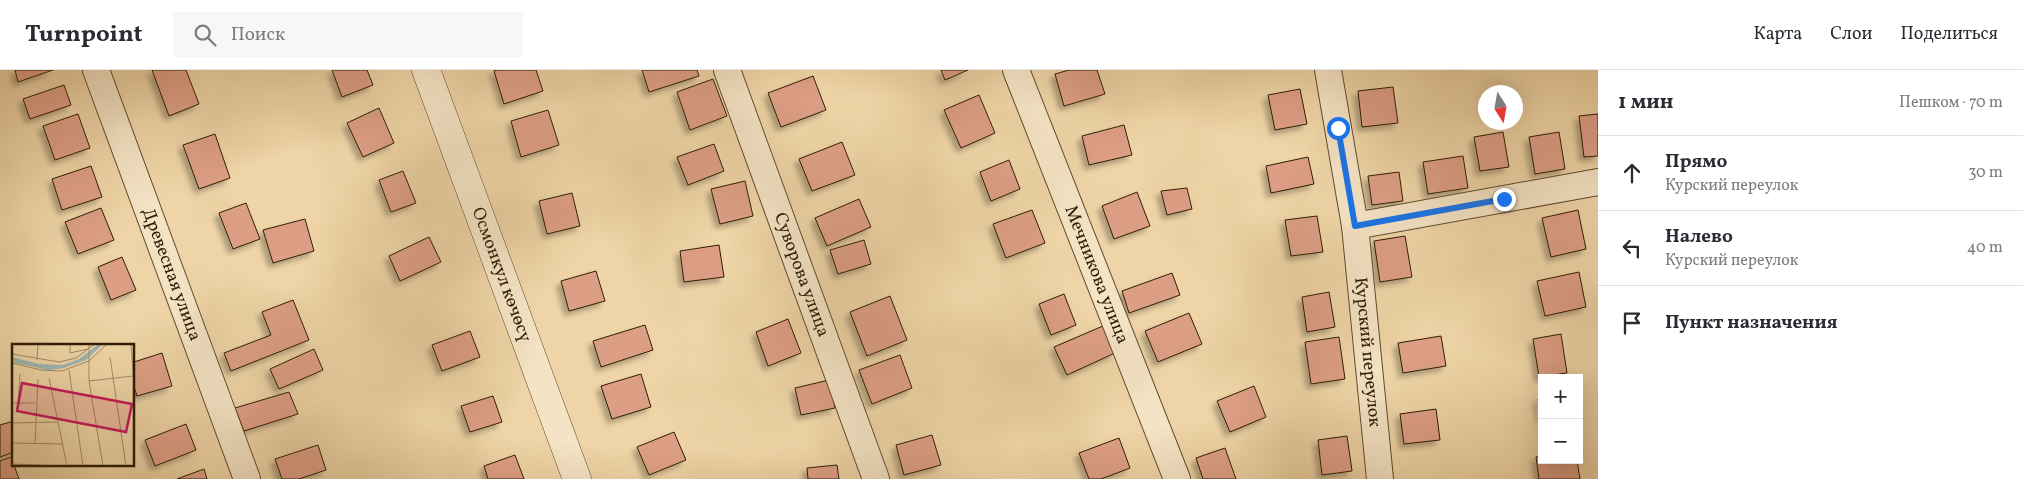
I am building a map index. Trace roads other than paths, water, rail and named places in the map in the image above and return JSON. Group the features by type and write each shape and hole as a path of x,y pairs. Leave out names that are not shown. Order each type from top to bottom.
{"street":[{"name":"Древесная улица","path":"96,70 247,479"},
{"name":"Осмонкул көчөсү","path":"426,70 577,479"},
{"name":"Суворова улица","path":"727,70 876,479"},
{"name":"Мечникова улица","path":"1016,70 1177,479"},
{"name":"Курский переулок","path":"1328,70 1355,226 1380,479"},
{"path":"1355,226 1598,182"}]}
